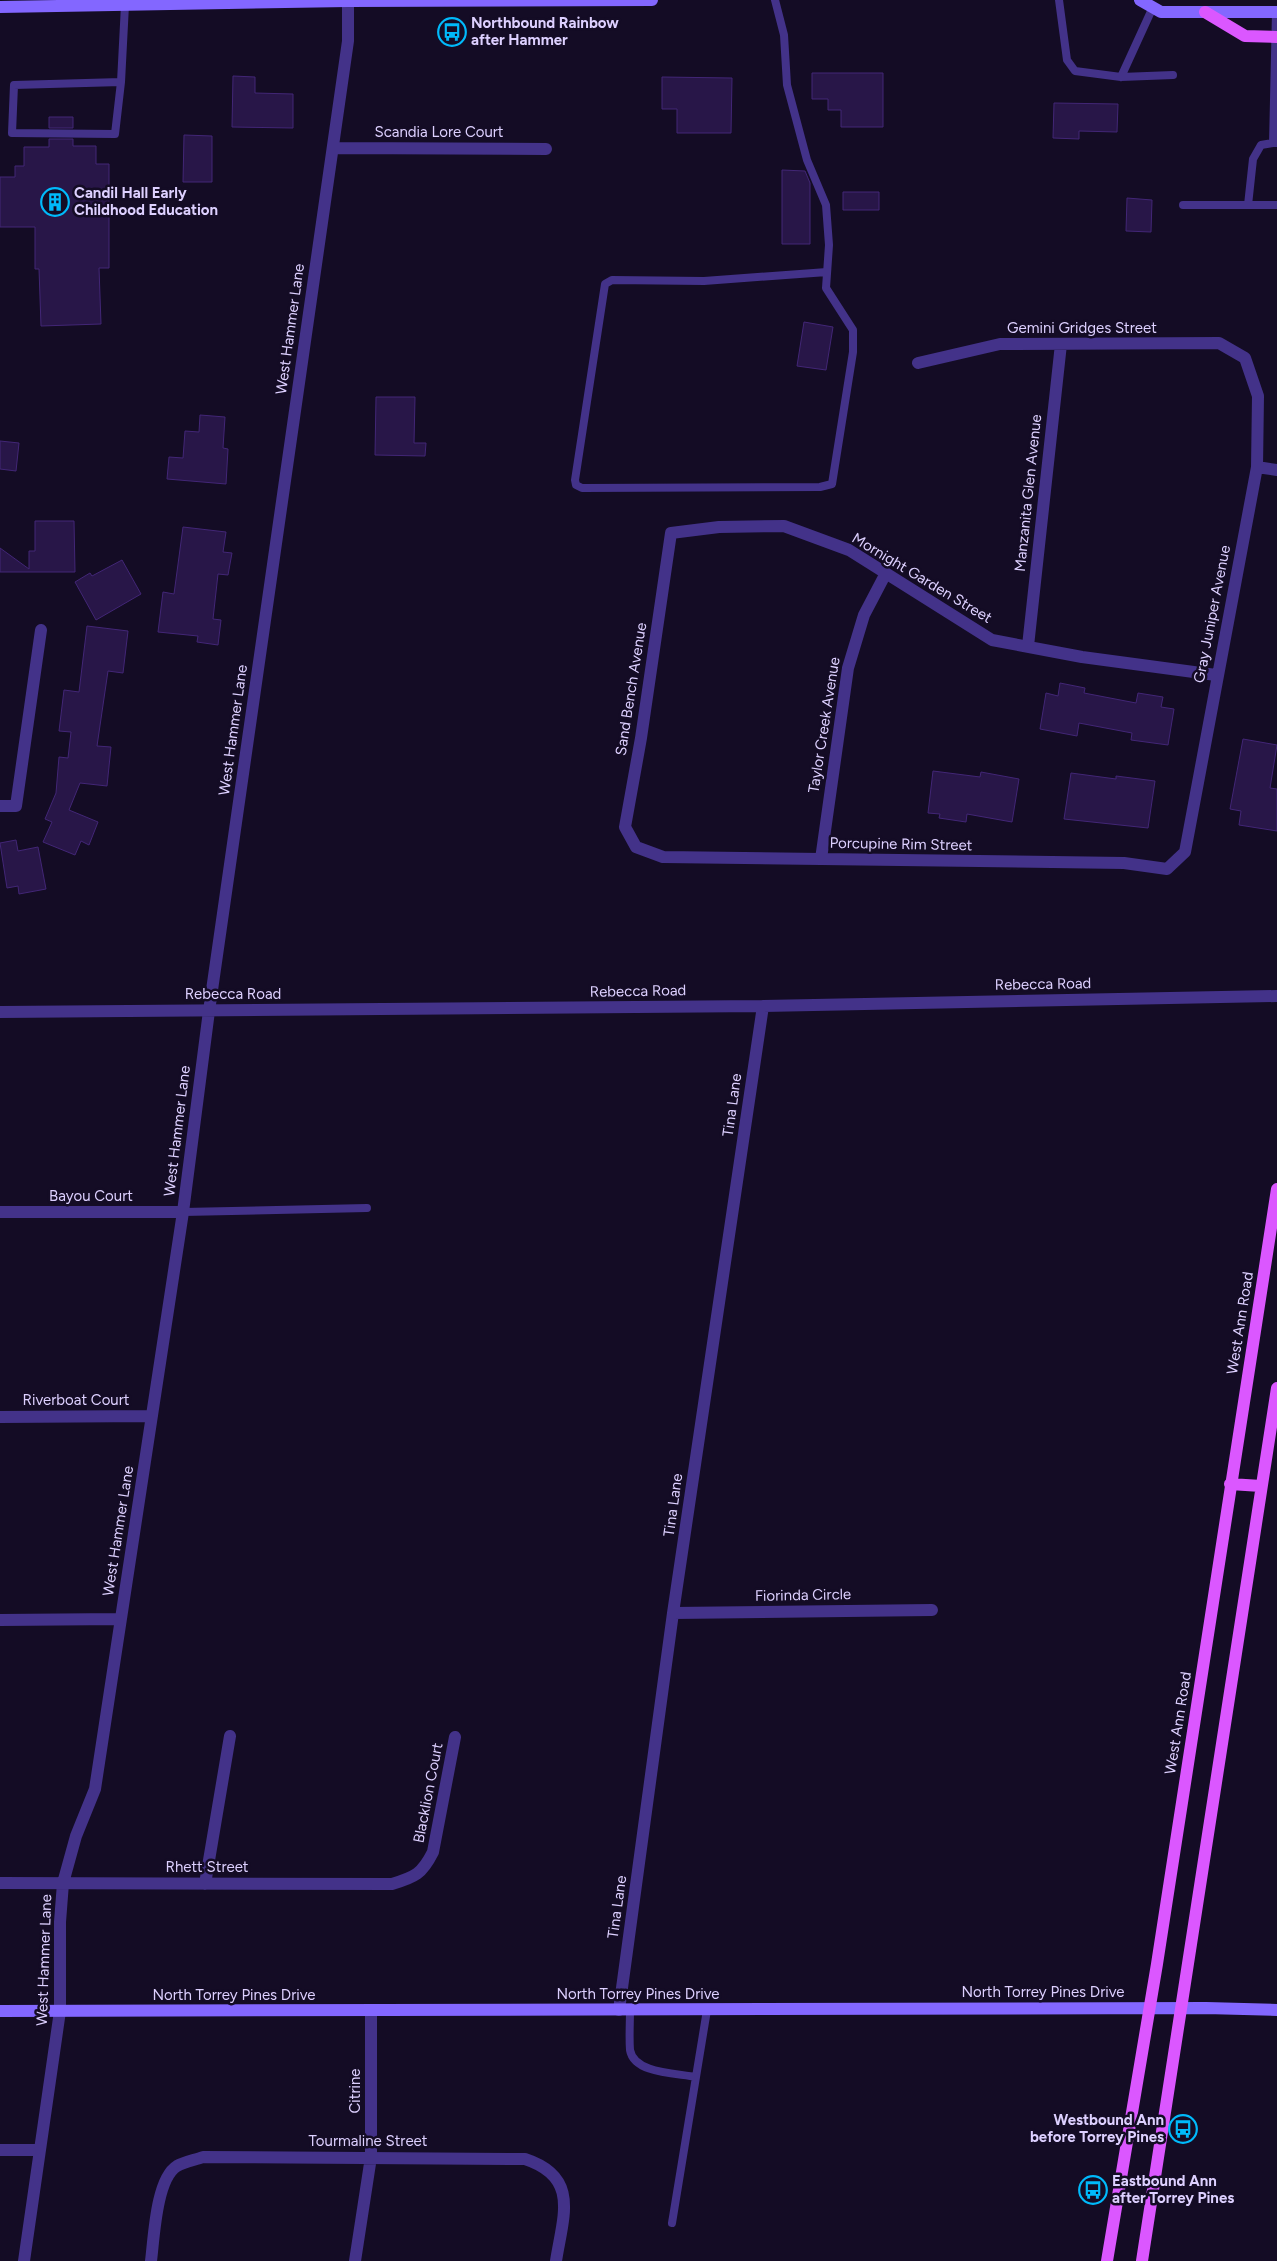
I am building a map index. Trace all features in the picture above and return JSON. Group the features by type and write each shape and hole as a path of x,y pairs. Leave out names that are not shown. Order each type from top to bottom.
{"main road":[{"path":"1206,12 1245,36 1277,37"},
{"name":"West Ann Road","path":"1107,2261 1150,2008 1277,1189"},
{"path":"1142,2261 1277,1389"},
{"path":"1230,1484 1261,1486"}],"street":[{"path":"0,7 48,3 125,5 348,1 652,0"},
{"path":"1140,0 1160,12 1276,12"},
{"name":"West Hammer Lane","path":"24,2261 60,2011 60,1922 63,1883 76,1836 95,1788 183,1212 209,1011 348,41 348,1"},
{"name":"Scandia Lore Court","path":"332,148 546,149"},
{"name":"Gemini Gridges Street","path":"918,363 1000,344 1219,343 1245,358"},
{"name":"Manzanita Glen Avenue","path":"1028,646 1061,344"},
{"name":"Gray Juniper Avenue","path":"1167,869 1185,852 1216,675 1257,467 1258,396 1245,358"},
{"path":"1257,467 1277,470"},
{"name":"Mornight Garden Street","path":"671,533 719,527 784,526 849,550 992,640 1082,657 1216,675"},
{"name":"Sand Bench Avenue","path":"636,846 625,827 641,738 671,533"},
{"name":"Taylor Creek Avenue","path":"821,859 848,668 864,615 886,573"},
{"path":"0,806 16,806 42,630"},
{"name":"Porcupine Rim Street","path":"636,846 663,857 1124,863 1167,869"},
{"name":"Rebecca Road","path":"0,1012 763,1006 1277,996"},
{"name":"Tina Lane","path":"625,2010 673,1613 763,1006"},
{"name":"Bayou Court","path":"0,1212 183,1212"},
{"name":"Riverboat Court","path":"0,1416 152,1416"},
{"name":"Fiorinda Circle","path":"673,1613 932,1610"},
{"path":"0,1620 121,1620"},
{"path":"205,1884 230,1736"},
{"name":"Blacklion Court","path":"414,1877 426,1866 433,1852 455,1737"},
{"name":"Rhett Street","path":"0,1883 392,1884 414,1877"},
{"name":"North Torrey Pines Drive","path":"0,2012 1150,2008 1277,2010"},
{"name":"Citrine","path":"355,2261 371,2157 371,2011"},
{"path":"0,2150 40,2150"},
{"name":"Tourmaline Street","path":"151,2261 160,2194 166,2179 176,2166 203,2157 524,2159 542,2165 556,2176 563,2191 564,2208 556,2261"}],"lane":[{"path":"775,0 784,36 786,85 807,160 826,204 830,245 826,288 853,330 853,352 832,484 820,487 592,488 582,488 576,485 575,480 605,284 612,280 704,281 827,272"},
{"path":"1059,0 1067,60 1075,71 1121,77 1173,75"},
{"path":"121,82 14,85 12,133 115,134 121,82 125,5"},
{"path":"1121,77 1153,7"},
{"path":"1248,205 1252,159 1261,145 1275,143 1276,12"},
{"path":"1183,205 1277,205"},
{"path":"183,1212 367,1208"},
{"path":"625,2010 630,2052 635,2062 643,2068 696,2077"},
{"path":"672,2223 706,2010"}],"building":[{"path":"812,73 883,73 883,127 841,127 841,110 828,110 828,99 812,99"},
{"path":"233,76 255,77 255,93 293,94 293,128 232,127"},
{"path":"662,77 732,78 731,133 677,133 677,109 662,109"},
{"path":"1054,103 1118,104 1117,132 1079,131 1079,139 1053,138"},
{"path":"49,117 73,117 73,128 49,128"},
{"path":"184,135 212,136 212,182 183,182"},
{"name":"Candil Hall Early Childhood Education","path":"49,139 73,139 73,146 96,146 96,164 109,164 109,268 99,268 101,324 41,326 39,269 35,269 35,227 0,227 0,177 15,177 15,166 24,166 24,147 49,147"},
{"path":"782,170 805,171 810,183 810,244 782,244"},
{"path":"843,192 879,192 879,210 843,210"},
{"path":"1127,198 1152,200 1151,232 1126,231"},
{"path":"804,322 833,327 826,370 797,366"},
{"path":"376,397 415,397 414,443 426,443 425,456 375,455"},
{"path":"200,415 225,417 223,448 228,449 226,484 167,479 169,457 183,458 185,431 199,432"},
{"path":"0,441 19,443 16,471 0,469"},
{"path":"35,521 74,521 75,572 0,572 0,548 29,569 29,551 35,551"},
{"path":"183,527 226,532 223,552 232,553 228,575 218,574 213,619 221,620 218,645 197,642 198,636 158,632 163,592 174,594"},
{"path":"122,560 141,594 96,620 75,582 90,573 92,576"},
{"path":"87,626 128,631 123,673 108,671 97,746 111,747 107,786 80,783 69,810 98,822 89,845 81,841 75,855 43,842 52,822 45,819 56,793 59,757 68,758 71,732 59,731 64,690 79,692"},
{"path":"1060,683 1085,688 1084,693 1136,703 1138,693 1163,697 1161,707 1174,709 1168,745 1131,740 1132,733 1079,723 1077,736 1040,729 1046,693 1058,696"},
{"path":"1243,739 1277,745 1270,788 1277,789 1277,831 1239,825 1241,811 1230,809"},
{"path":"933,771 980,777 981,772 1019,779 1012,822 967,814 966,822 939,818 940,814 928,813"},
{"path":"1071,773 1116,779 1116,776 1155,781 1148,828 1064,819"},
{"path":"16,840 18,851 38,847 46,889 19,894 18,886 7,888 0,843"}],"place":[{"name":"Northbound Rainbow after Hammer","path":"452,32"},
{"name":"Candil Hall Early Childhood Education","path":"55,202"},
{"name":"Westbound Ann before Torrey Pines","path":"1183,2129"},
{"name":"Eastbound Ann after Torrey Pines","path":"1093,2190"}]}
